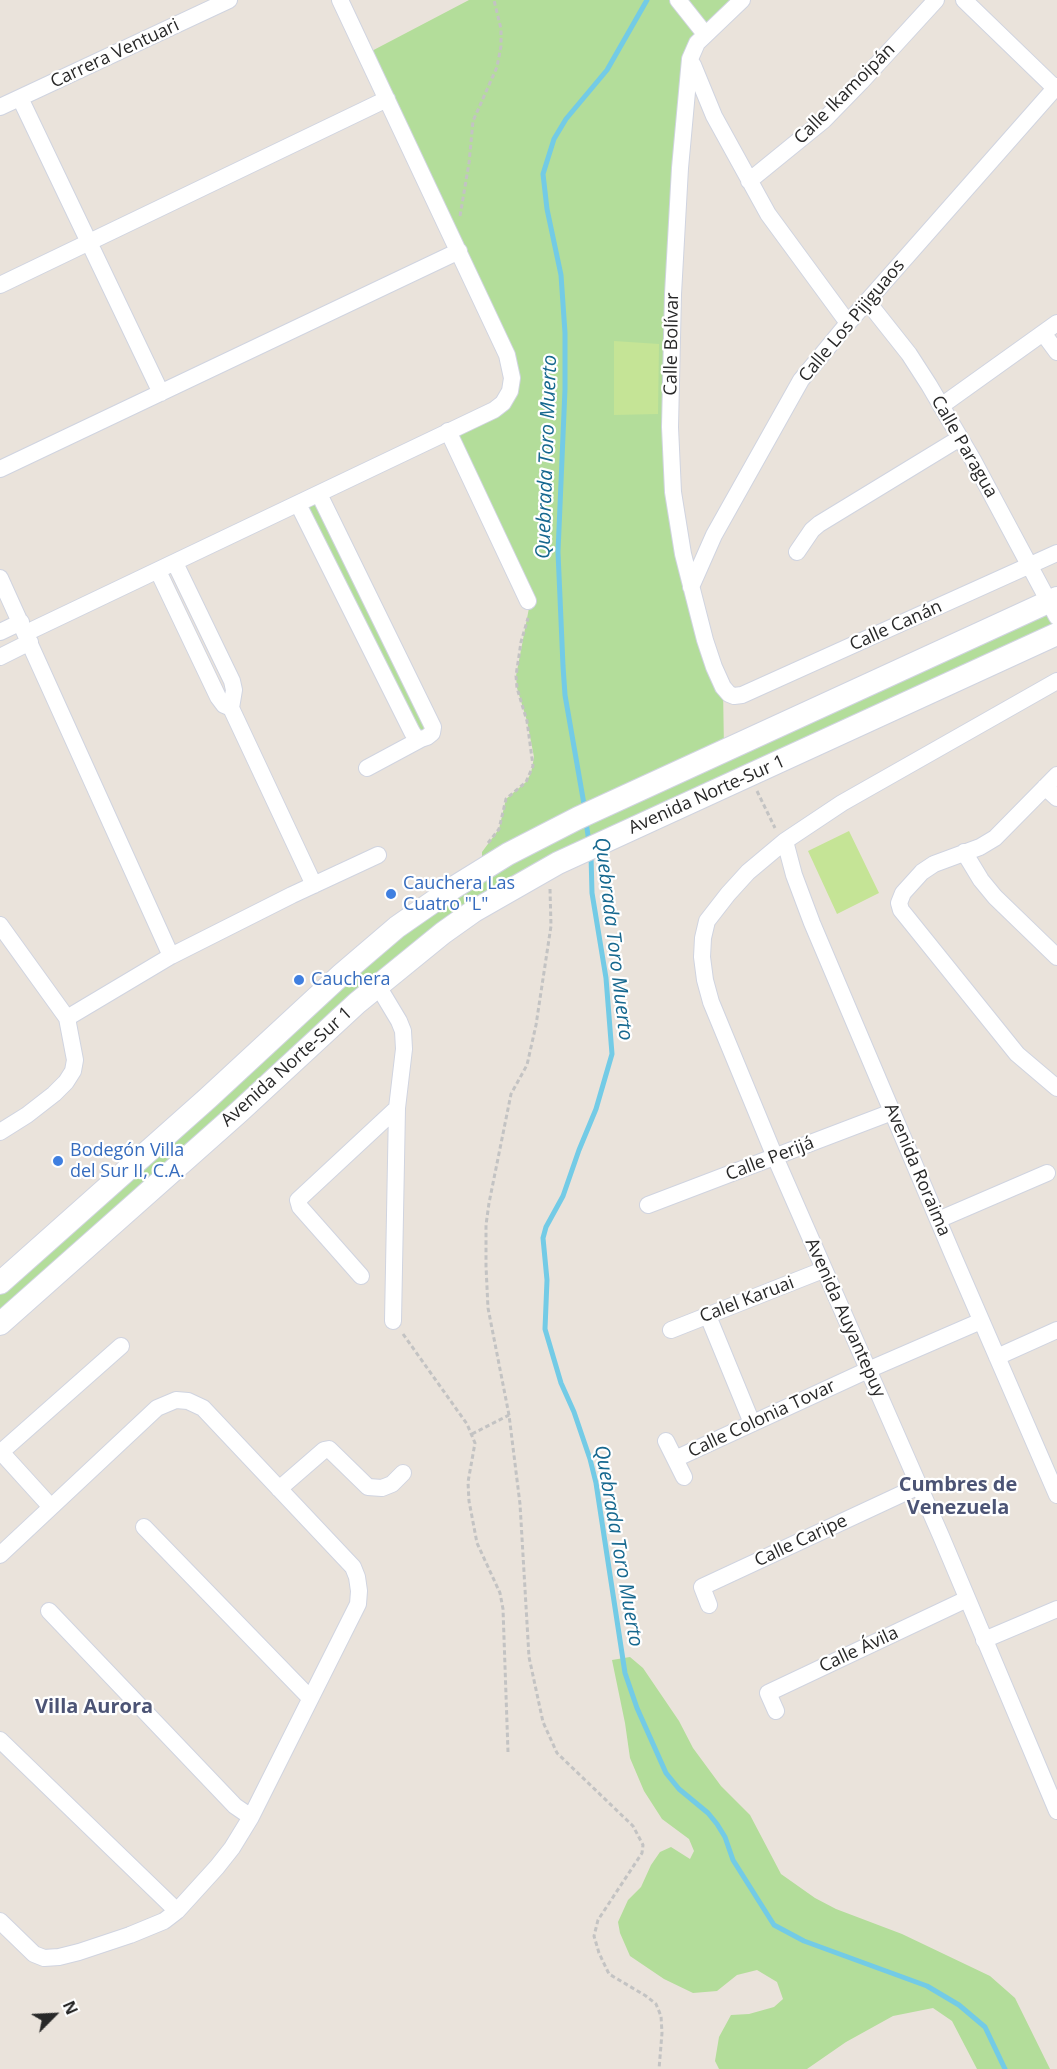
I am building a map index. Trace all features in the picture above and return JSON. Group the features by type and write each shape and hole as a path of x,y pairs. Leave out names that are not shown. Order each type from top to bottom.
{"main road":[{"name":"Avenida Norte-Sur 1","path":"0,1283 208,1098 351,966 414,915 484,868 547,834 618,800 1054,606"},
{"name":"Avenida Norte-Sur 1","path":"0,1324 378,986 474,911 553,866 1057,633"}],"street":[{"name":"Carrera Ventuari","path":"0,107 229,0"},
{"path":"0,657 25,632 494,410 503,403 510,391 512,378 507,355 340,0"},
{"path":"678,0 705,34"},
{"name":"Calle Bolívar","path":"734,696 723,687 714,668 691,587 673,492 670,427 673,294 680,168 690,59 697,43 742,0"},
{"name":"Calle Ikamoipán","path":"749,182 824,120 936,0"},
{"path":"964,0 1056,88"},
{"path":"690,59 714,116 768,214 848,323"},
{"name":"Calle Los Pijiguaos","path":"691,587 714,535 791,394 812,364 1056,88"},
{"path":"20,98 161,393"},
{"path":"0,285 387,99"},
{"path":"0,469 161,393 457,247"},
{"name":"Calle Paragua","path":"867,301 909,354 941,406 1054,606"},
{"path":"941,406 1057,323"},
{"path":"1043,333 1057,352"},
{"path":"448,431 528,601"},
{"path":"797,552 819,524 960,438"},
{"path":"319,494 433,727 432,733 367,768"},
{"path":"298,504 412,732 416,738 421,739"},
{"name":"Calle Canán","path":"734,696 742,695 1057,553"},
{"path":"175,562 232,681 234,690 231,708 314,885"},
{"path":"158,571 218,697 224,705 231,708"},
{"path":"0,578 171,956"},
{"path":"354,616 375,606"},
{"path":"0,632 25,632"},
{"name":"Avenida Auyantepuy","path":"1057,681 842,803 785,841 748,872 707,921 702,957 711,1002 775,1157 919,1486 1057,1811"},
{"path":"1053,786 995,838 980,847 933,864 922,872 903,893 899,903 901,910 1017,1054 1057,1088"},
{"name":"Avenida Roraima","path":"785,841 794,875 812,923 1057,1495"},
{"path":"964,852 981,880 995,897 1057,957"},
{"path":"67,1018 171,956 378,855"},
{"path":"0,925 67,1018 75,1060 73,1071 54,1094 0,1132"},
{"path":"378,986 393,1008 403,1031 404,1049 397,1108 393,1321"},
{"path":"361,1276 300,1207 298,1200 397,1108"},
{"name":"Calle Perijá","path":"648,1205 892,1112"},
{"path":"938,1220 1047,1173"},
{"name":"Calel Karuai","path":"671,1330 824,1270"},
{"path":"708,1316 752,1423"},
{"name":"Calle Colonia Tovar","path":"675,1459 981,1321"},
{"path":"997,1357 1057,1330"},
{"path":"51,1507 1,1453 121,1346"},
{"path":"0,1555 157,1408 176,1400 188,1401 203,1408 353,1567 357,1577 358,1604 251,1817 217,1867 177,1911 164,1921 140,1932 79,1952 52,1958 34,1954 0,1921"},
{"path":"666,1440 684,1477"},
{"path":"279,1489 328,1449 368,1487 382,1488 392,1484 403,1473"},
{"name":"Calle Caripe","path":"709,1605 702,1587 919,1486"},
{"path":"144,1527 310,1698"},
{"name":"Calle Ávila","path":"776,1711 768,1693 967,1599"},
{"path":"984,1640 1057,1609"},
{"path":"49,1611 235,1806 251,1817"},
{"path":"0,1740 177,1911"}],"path":[{"path":"457,247 473,121 497,67 499,56 501,29 495,0"},
{"path":"484,868 483,852 499,829 506,799 526,782 533,766 527,721 517,688 516,676 528,614 528,601"},
{"path":"751,775 773,824 785,841"},
{"path":"553,866 551,926 545,974 527,1065 511,1094 506,1113 486,1225 488,1308 510,1415 520,1504 529,1657 543,1722 557,1753 633,1826 643,1845 642,1853 598,1920 594,1936 609,1974 656,2004 661,2016 662,2033 659,2069"},
{"path":"393,1321 467,1424 475,1443 468,1482 471,1521 477,1543 500,1593 503,1609 508,1752"},
{"path":"472,1434 510,1415"}],"green space":[{"path":"469,0 742,0 690,59 671,467 723,687 724,751 1057,598 1057,634 502,893 0,1324 0,1283 482,861 482,852 499,829 506,799 526,782 531,773 534,757 516,676 529,608 448,431 494,410 512,378 366,54"},
{"path":"614,341 659,344 658,414 614,415"},
{"path":"319,494 430,719 421,739 298,504"},
{"path":"849,831 879,893 837,914 808,851"},
{"path":"630,1657 643,1668 679,1721 693,1748 721,1786 750,1815 781,1874 815,1898 836,1909 902,1934 990,1976 1015,1998 1050,2069 977,2069 952,2021 933,2008 893,2016 846,2042 807,2069 719,2069 715,2061 719,2037 731,2015 749,2014 774,2007 783,1999 777,1982 757,1970 737,1975 717,1991 693,1993 664,1979 630,1956 618,1922 628,1900 641,1887 660,1852 671,1847 690,1859 694,1851 689,1839 662,1819 644,1791 630,1758 612,1660"}],"waterway":[{"name":"Quebrada Toro Muerto","path":"585,810 565,695 563,666 558,552 565,333 561,275 547,209 543,174 554,139 566,119 607,70 647,0"},
{"name":"Quebrada Toro Muerto","path":"586,822 589,842"},
{"name":"Quebrada Toro Muerto","path":"591,855 592,893 606,978 612,1054 596,1109 563,1196 546,1227 543,1238 547,1280 545,1329 561,1383 574,1412 590,1459 596,1483 625,1673 637,1708 666,1773 679,1789 708,1813 717,1824 725,1837 733,1860 774,1925 804,1941 927,1986 959,2005 985,2027 1005,2069"}],"place":[{"name":"Cauchera Las Cuatro \"L\"","path":"391,894"},
{"name":"Cauchera","path":"299,980"},
{"name":"Bodegón Villa del Sur II, C.A.","path":"58,1161"}],"district":[{"name":"Cumbres de Venezuela","path":"958,1496"},
{"name":"Villa Aurora","path":"94,1707"}]}
